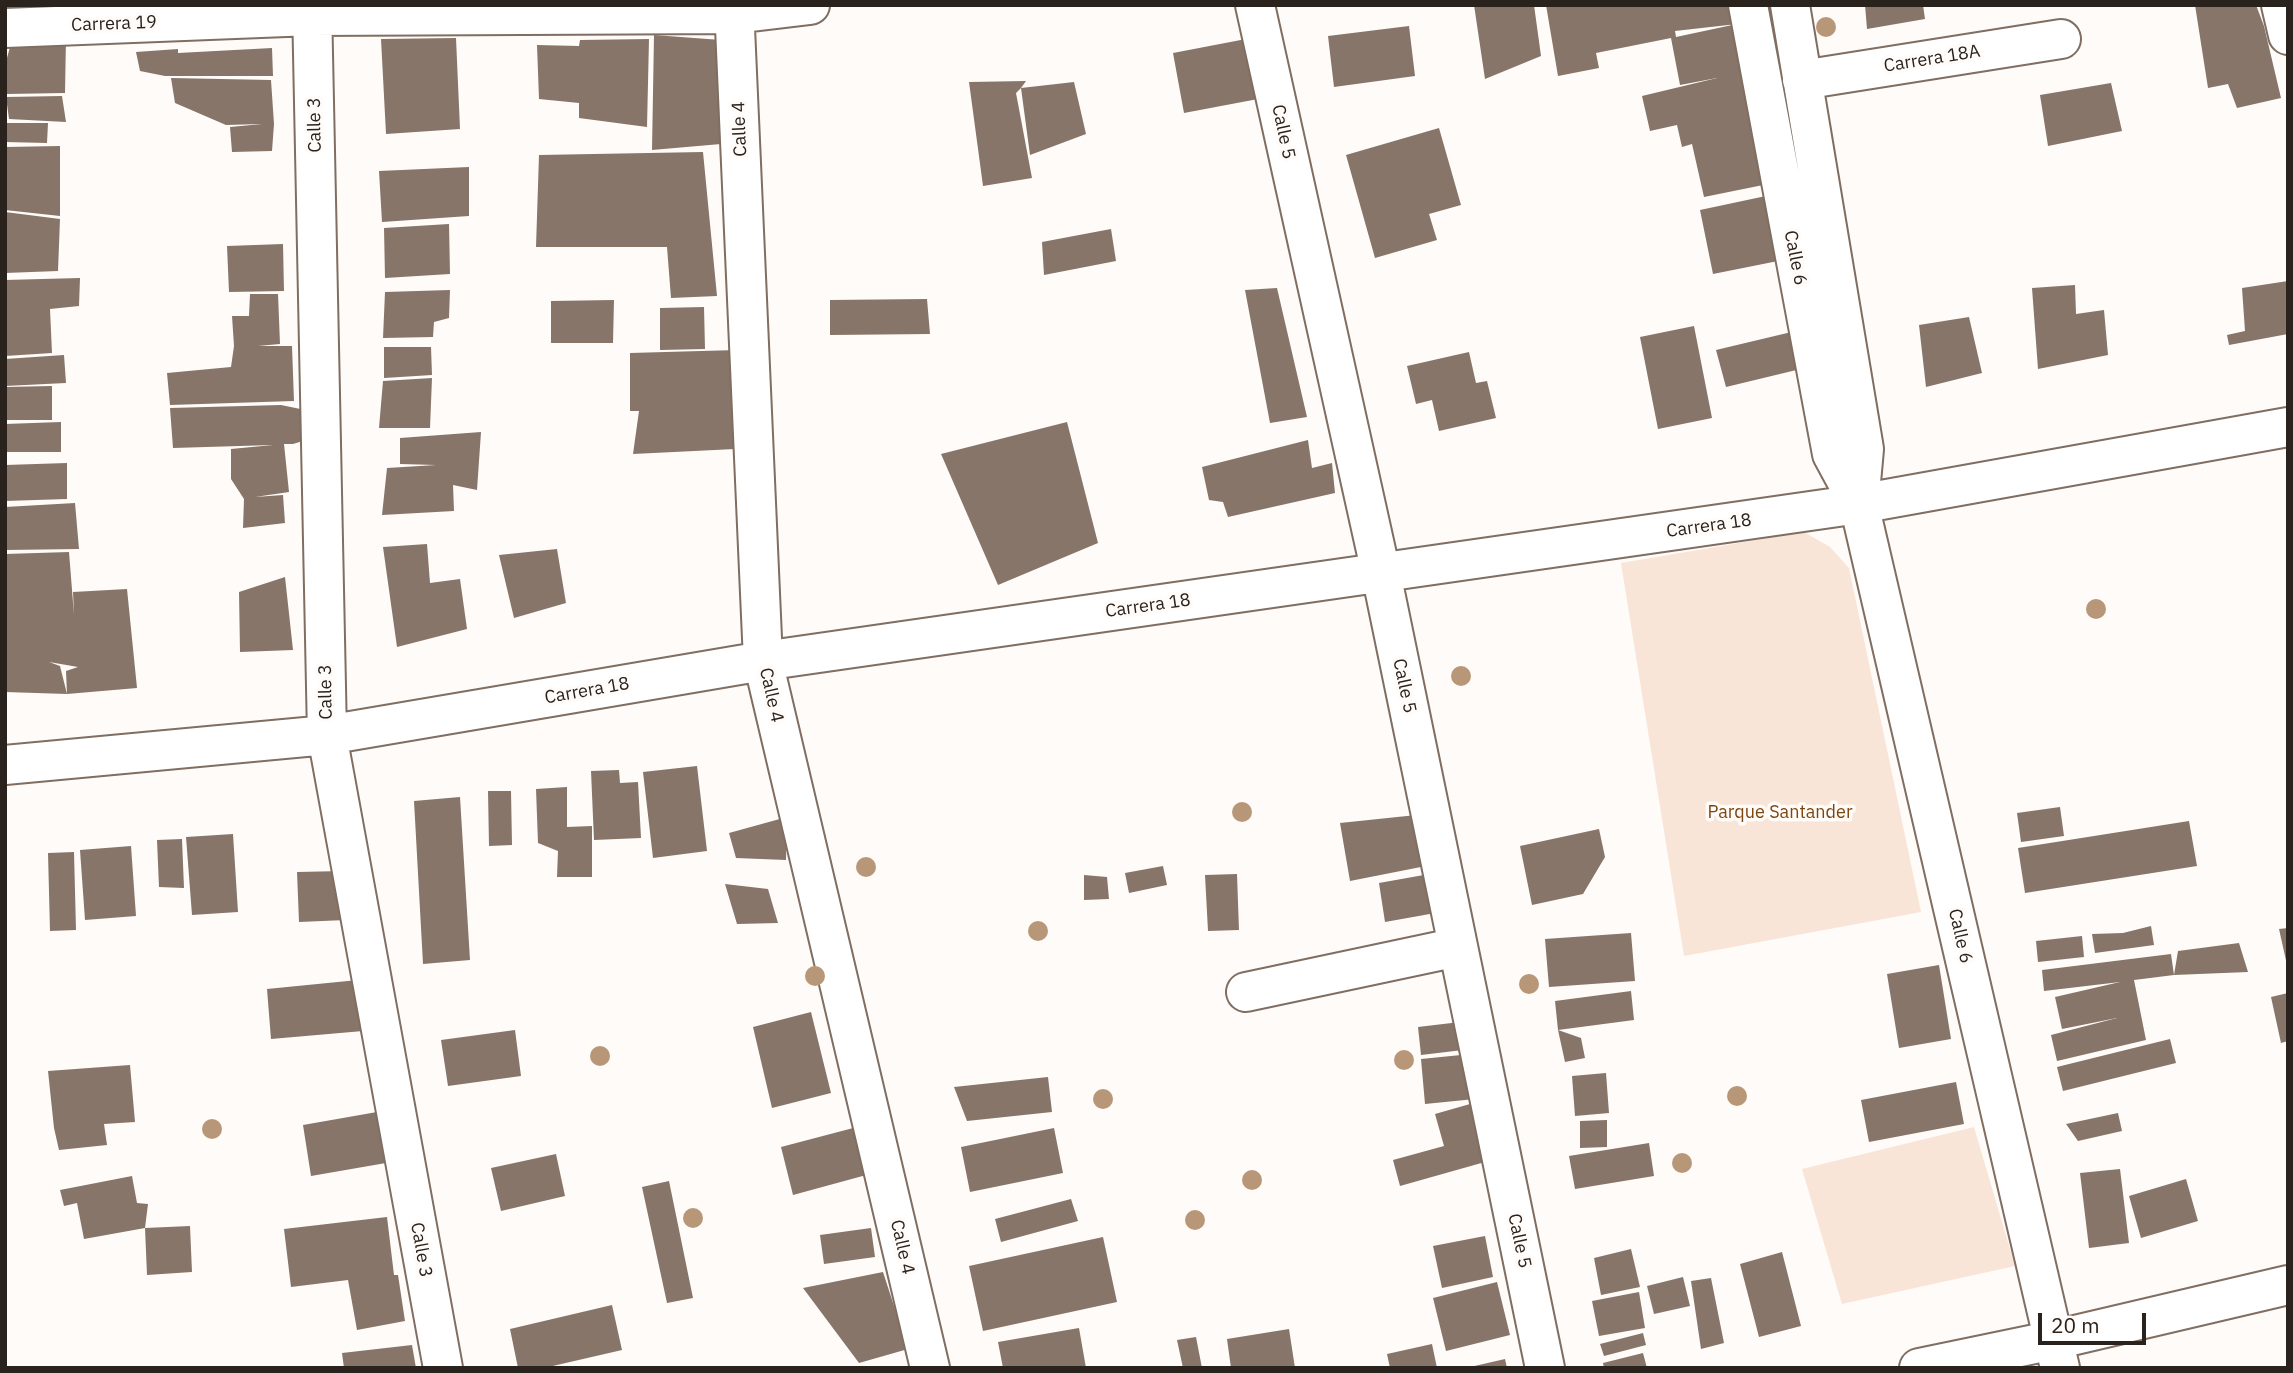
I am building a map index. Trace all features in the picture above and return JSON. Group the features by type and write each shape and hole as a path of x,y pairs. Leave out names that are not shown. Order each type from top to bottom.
{"street":[{"name":"Carrera 19","path":"5,28 312,11 735,10 810,5"},
{"name":"Calle 5","path":"1255,5 1381,573 1545,1368"},
{"name":"Calle 6","path":"1748,5 1832,454 1859,504 2057,1354"},
{"name":"Calle 6","path":"1790,5 1864,449 1859,504"},
{"path":"2281,5 2288,35"},
{"name":"Calle 4","path":"735,10 763,661 930,1368"},
{"name":"Calle 3","path":"312,11 327,735 443,1368"},
{"name":"Carrera 18A","path":"1802,80 2061,39"},
{"name":"Carrera 18","path":"5,765 327,735 763,661 1859,504 2288,428"},
{"path":"1246,992 1458,947"},
{"path":"1919,1368 2057,1354 2288,1285"}],"green space":[{"name":"Parque Santander","path":"1804,532 1830,547 1849,568 1921,912 1684,956 1621,563"},
{"path":"1974,1127 2015,1266 1842,1304 1802,1169"}],"building":[{"path":"1474,5 1534,5 1541,56 1485,79"},
{"path":"1546,5 1739,5 1773,183 1704,197 1692,144 1682,147 1677,125 1650,131 1642,96 1717,78 1680,85 1671,38 1596,53 1599,68 1558,76","holes":["1737,24 1676,37 1675,31"]},
{"path":"1865,5 1923,5 1925,19 1867,29"},
{"path":"2195,5 2256,5 2264,26 2281,98 2237,108 2228,84 2208,88"},
{"path":"1409,26 1415,76 1334,87 1328,36"},
{"path":"654,35 721,40 721,144 652,150"},
{"path":"66,37 65,93 7,94 5,65 12,40"},
{"path":"456,38 460,129 386,134 381,39"},
{"path":"649,39 647,127 579,118 579,103 539,99 537,45 579,46 580,40"},
{"path":"1246,39 1258,99 1184,113 1173,53"},
{"path":"272,48 273,76 165,76 140,71 136,52 178,49 178,53"},
{"path":"171,78 271,80 274,124 272,151 232,152 230,127 262,124 226,125 175,103"},
{"path":"1026,81 1016,93 1032,178 983,186 969,82"},
{"path":"1074,82 1086,134 1030,155 1021,88"},
{"path":"2111,83 2122,131 2048,146 2040,95"},
{"path":"62,96 66,122 9,119 6,97"},
{"path":"5,123 48,123 47,143 5,142"},
{"path":"1439,128 1461,205 1429,214 1437,240 1375,258 1346,155"},
{"path":"60,146 60,216 5,210 5,147"},
{"path":"703,152 717,296 671,298 667,247 536,247 539,155"},
{"path":"469,167 469,216 382,222 379,171"},
{"path":"1780,193 1778,261 1713,274 1700,210"},
{"path":"5,212 60,219 58,271 5,273"},
{"path":"449,224 450,274 385,278 384,228"},
{"path":"1111,229 1116,261 1044,275 1042,242"},
{"path":"283,244 284,291 229,292 227,246"},
{"path":"80,278 79,306 50,309 52,353 5,356 5,280"},
{"path":"2288,281 2288,334 2229,345 2227,335 2245,331 2242,288"},
{"path":"2075,285 2076,314 2104,310 2108,355 2038,369 2032,288"},
{"path":"1277,288 1307,417 1270,423 1245,290"},
{"path":"450,290 449,318 434,322 433,337 383,338 385,292"},
{"path":"250,294 278,294 280,344 258,346 292,346 294,401 170,405 167,373 231,367 234,346 232,316 249,316"},
{"path":"927,299 930,334 830,335 830,300"},
{"path":"614,300 613,343 551,343 551,301"},
{"path":"704,307 705,349 660,350 660,308"},
{"path":"1969,317 1982,373 1926,387 1919,325"},
{"path":"1694,326 1712,418 1658,429 1640,337"},
{"path":"1804,329 1813,366 1726,387 1716,350"},
{"path":"384,347 431,347 432,375 384,378"},
{"path":"737,350 735,449 633,454 639,411 630,411 630,353"},
{"path":"1469,352 1476,383 1487,381 1496,418 1439,431 1432,400 1416,404 1407,366"},
{"path":"64,355 66,383 5,386 5,359"},
{"path":"432,378 430,428 379,428 383,381"},
{"path":"52,386 52,420 5,420 5,387"},
{"path":"281,405 315,412 316,437 284,444 289,492 255,497 283,495 285,523 243,528 244,499 231,479 231,449 273,445 173,448 170,408"},
{"path":"61,422 61,452 5,452 5,424"},
{"path":"1067,422 1098,543 998,585 941,454"},
{"path":"481,432 477,490 453,485 454,511 382,515 387,468 436,465 400,464 400,438"},
{"path":"1308,440 1312,468 1332,463 1335,493 1228,517 1223,502 1209,500 1202,467"},
{"path":"67,463 67,499 5,501 5,465"},
{"path":"75,503 79,549 5,550 5,507"},
{"path":"427,544 430,583 460,579 467,629 397,647 383,547"},
{"path":"557,549 566,603 514,618 499,555"},
{"path":"69,552 74,615 73,592 127,589 137,688 67,694 5,692 5,554","holes":["49,662 78,667 66,671 67,694 60,666"]},
{"path":"285,577 293,650 240,652 239,592"},
{"path":"697,766 707,851 653,858 643,772"},
{"path":"619,770 620,783 638,782 641,838 594,840 591,771"},
{"path":"567,787 567,827 592,826 592,877 557,877 558,851 538,843 536,789"},
{"path":"488,791 511,791 512,845 489,846"},
{"path":"460,797 470,960 423,964 414,801"},
{"path":"2060,807 2064,836 2021,842 2017,813"},
{"path":"1426,814 1431,865 1350,881 1340,823"},
{"path":"787,817 786,860 736,858 729,833"},
{"path":"2189,821 2197,866 2025,893 2018,848"},
{"path":"1599,829 1605,857 1583,894 1532,905 1520,846"},
{"path":"233,834 238,912 192,915 186,837"},
{"path":"182,839 184,888 159,887 157,840"},
{"path":"131,846 136,916 85,920 80,850"},
{"path":"74,852 76,930 50,931 48,853"},
{"path":"1163,866 1167,885 1129,893 1125,873"},
{"path":"344,871 346,920 299,922 297,872"},
{"path":"1435,873 1441,912 1385,922 1379,883"},
{"path":"1237,874 1239,930 1208,931 1205,875"},
{"path":"1084,875 1107,877 1109,899 1084,900"},
{"path":"725,884 768,889 778,923 737,924"},
{"path":"2151,926 2154,945 2095,953 2092,934 2123,933"},
{"path":"2288,928 2288,965 2287,965 2279,929"},
{"path":"1631,933 1635,981 1549,987 1545,939"},
{"path":"2082,936 2084,957 2038,962 2036,941"},
{"path":"2239,943 2248,972 2174,975 2178,951"},
{"path":"2171,954 2174,975 2134,980 2146,1040 2057,1061 2051,1035 2117,1018 2062,1029 2055,997 2120,982 2044,991 2042,970"},
{"path":"1939,965 1951,1039 1899,1048 1887,974"},
{"path":"358,980 363,1031 271,1039 267,989"},
{"path":"1631,991 1634,1020 1558,1030 1555,1001"},
{"path":"2288,993 2288,1041 2281,1043 2271,997"},
{"path":"811,1012 831,1093 772,1108 753,1027"},
{"path":"1460,1022 1463,1050 1421,1055 1418,1027"},
{"path":"515,1030 521,1076 448,1086 441,1040"},
{"path":"1558,1030 1581,1038 1585,1058 1565,1062"},
{"path":"2170,1039 2176,1063 2063,1091 2057,1067"},
{"path":"1471,1054 1475,1099 1425,1104 1421,1059"},
{"path":"130,1065 135,1122 104,1124 107,1145 59,1150 48,1071"},
{"path":"1606,1073 1609,1113 1575,1116 1572,1076"},
{"path":"1048,1077 1052,1112 967,1121 954,1087"},
{"path":"1956,1082 1964,1124 1869,1142 1861,1100"},
{"path":"1477,1102 1492,1160 1400,1186 1393,1160 1444,1146 1435,1114"},
{"path":"377,1112 386,1163 311,1176 303,1125"},
{"path":"2118,1113 2122,1131 2078,1141 2066,1124"},
{"path":"1607,1120 1607,1147 1580,1148 1580,1121"},
{"path":"857,1127 870,1174 793,1195 781,1147"},
{"path":"1054,1128 1063,1173 970,1192 961,1147"},
{"path":"1649,1143 1654,1176 1575,1189 1569,1156"},
{"path":"556,1154 565,1196 501,1211 491,1168"},
{"path":"2120,1169 2129,1243 2089,1248 2080,1173"},
{"path":"132,1176 137,1203 148,1204 145,1228 84,1239 77,1203 64,1206 60,1190"},
{"path":"2186,1179 2198,1221 2141,1238 2129,1196"},
{"path":"669,1181 693,1298 667,1303 642,1187"},
{"path":"1071,1199 1078,1221 1001,1242 995,1219"},
{"path":"387,1217 394,1275 398,1275 405,1321 357,1330 348,1280 291,1287 284,1229"},
{"path":"190,1226 192,1272 147,1275 145,1228"},
{"path":"871,1228 875,1257 824,1264 820,1235"},
{"path":"1485,1236 1493,1277 1442,1288 1433,1246"},
{"path":"1103,1237 1117,1302 983,1331 969,1266"},
{"path":"1631,1249 1640,1287 1601,1295 1594,1258"},
{"path":"1782,1252 1801,1326 1759,1337 1740,1264"},
{"path":"883,1272 908,1349 859,1363 803,1288"},
{"path":"1683,1277 1690,1306 1654,1314 1647,1286"},
{"path":"1711,1278 1724,1343 1701,1349 1691,1281"},
{"path":"1497,1282 1510,1335 1446,1351 1433,1298"},
{"path":"1639,1292 1645,1328 1599,1336 1592,1301"},
{"path":"612,1305 622,1350 544,1368 518,1368 510,1329"},
{"path":"1079,1328 1086,1368 1003,1368 998,1342"},
{"path":"1289,1329 1295,1368 1231,1368 1227,1339"},
{"path":"1643,1333 1646,1345 1604,1356 1600,1344"},
{"path":"1196,1337 1202,1368 1183,1368 1177,1340"},
{"path":"1432,1344 1437,1368 1390,1368 1387,1354"},
{"path":"412,1345 416,1368 344,1368 342,1353"},
{"path":"1643,1353 1647,1368 1604,1368 1603,1363"},
{"path":"1505,1359 1507,1368 1470,1367"}]}
